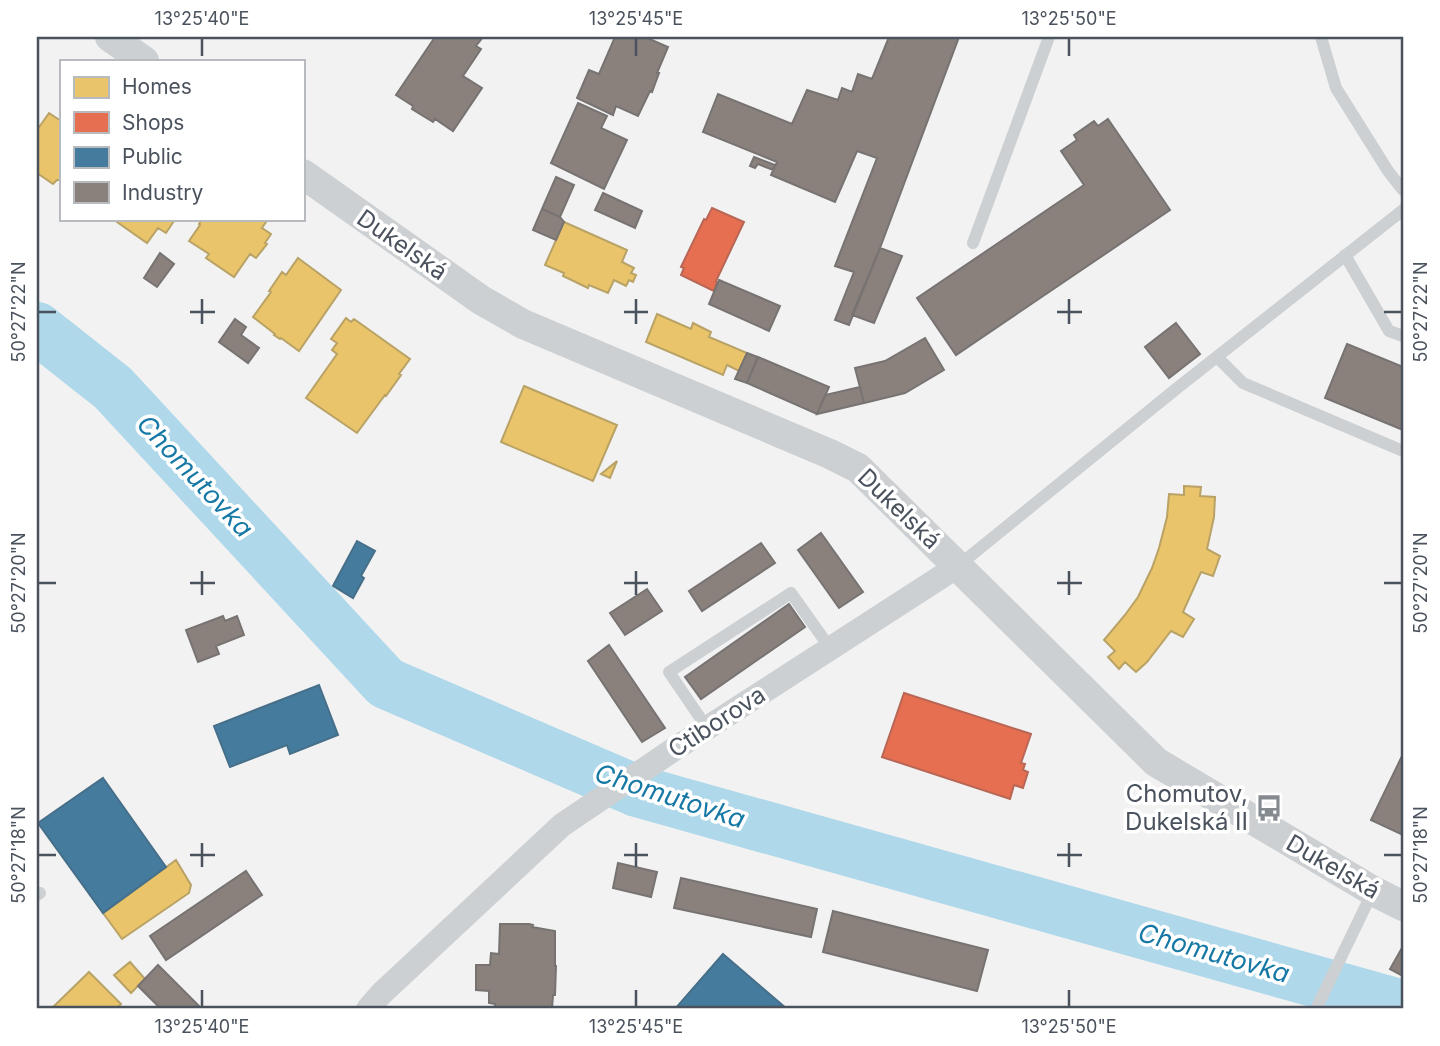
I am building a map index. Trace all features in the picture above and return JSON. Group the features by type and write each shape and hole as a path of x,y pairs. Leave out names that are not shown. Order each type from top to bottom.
{"street":[{"path":"110,37 143,60"},
{"name":"Dukelská","path":"304,175 481,300 523,324 859,468 1156,762 1373,891 1403,906"},
{"name":"Ctiborova","path":"368,1009 562,825 958,566"}],"lane":[{"path":"973,243 1049,37"},
{"path":"1321,37 1336,88 1388,171 1403,190"},
{"path":"958,566 1403,210"},
{"path":"1345,255 1389,331 1403,336"},
{"path":"1217,357 1243,383 1403,451"},
{"path":"707,728 669,672 769,607 791,593 830,649"},
{"path":"1316,1009 1373,891"}],"building: Homes":[{"path":"49,113 60,120 60,180 53,184 37,173 37,130"},
{"path":"201,220 267,220 262,228 271,234 256,258 250,254 234,277 206,258 209,254 189,241"},
{"path":"174,221 166,233 158,228 147,243 117,222"},
{"path":"564,222 627,250 622,262 634,268 631,273 636,275 633,282 629,280 626,286 614,280 608,293 589,285 588,288 545,265"},
{"path":"298,258 341,290 299,351 253,317 282,272 286,275"},
{"path":"657,314 691,329 693,323 711,332 709,337 747,353 739,371 727,365 723,375 646,342"},
{"path":"346,318 351,322 354,319 410,359 357,433 306,398 337,354 332,350 337,343 331,339"},
{"path":"524,386 617,425 593,481 501,442"},
{"path":"617,461 610,478 601,474"},
{"path":"1184,486 1201,487 1200,496 1215,497 1207,549 1220,556 1213,576 1201,572 1183,612 1194,619 1183,637 1171,631 1136,672 1125,662 1119,669 1108,657 1115,651 1104,640 1138,597 1159,548 1167,517 1169,494 1184,495"},
{"path":"176,860 191,885 189,893 122,939 103,913"},
{"path":"130,962 145,979 131,993 114,975"},
{"path":"89,972 121,1004 116,1009 51,1009"}],"building: Shops":[{"path":"712,208 744,222 716,281 714,291 681,275 684,268 681,267"},
{"path":"904,693 1031,734 1021,763 1025,764 1023,770 1028,772 1023,788 1014,785 1010,799 882,757"}],"building: Public":[{"path":"357,541 375,551 353,598 333,586"},
{"path":"319,685 338,735 290,754 287,745 230,767 214,726"},
{"path":"103,778 166,867 103,913 38,823"},
{"path":"723,954 787,1009 675,1009"}],"building: Industry":[{"path":"435,37 483,37 476,46 481,49 463,76 482,88 453,131 412,109 413,106 396,95"},
{"path":"615,37 645,37 668,47 652,92 650,91 638,116 616,106 613,115 577,98 589,70 599,74"},
{"path":"889,37 959,37 849,325 835,320 854,272 835,266 877,158 857,151 835,202 771,175 777,162 703,132 718,94 792,124 807,90 838,100 842,88 852,92 858,74 872,79"},
{"path":"578,103 607,116 601,128 627,140 604,189 551,163"},
{"path":"1108,119 1170,210 956,355 917,298 1084,185 1061,151 1077,140 1074,135 1094,121 1098,126"},
{"path":"754,157 775,165 773,170 758,164 755,168 750,166"},
{"path":"556,177 574,185 560,217 542,209"},
{"path":"603,193 642,211 635,228 595,210"},
{"path":"542,209 560,217 564,222 556,240 533,230"},
{"path":"880,248 902,256 874,323 852,315"},
{"path":"160,253 174,264 157,287 144,278"},
{"path":"719,280 780,306 769,331 709,304"},
{"path":"235,319 246,327 241,335 259,348 248,363 219,342"},
{"path":"1176,323 1200,354 1169,378 1145,347"},
{"path":"925,338 944,370 905,393 864,403 855,368 885,361"},
{"path":"1347,344 1403,367 1403,430 1325,398"},
{"path":"747,353 758,357 747,383 735,379"},
{"path":"758,357 829,387 817,414 747,383"},
{"path":"860,387 864,403 817,414 825,395"},
{"path":"821,533 863,592 839,608 798,550"},
{"path":"761,543 775,563 702,611 689,591"},
{"path":"647,589 662,611 625,635 610,613"},
{"path":"789,604 805,627 701,699 685,677"},
{"path":"223,616 225,621 237,616 244,635 216,646 219,654 198,662 186,630"},
{"path":"609,645 665,728 642,742 588,661"},
{"path":"1403,754 1403,835 1371,820"},
{"path":"618,863 657,872 651,897 613,888"},
{"path":"246,871 262,895 166,960 150,936"},
{"path":"681,878 817,909 811,937 674,908"},
{"path":"833,911 988,950 977,991 823,952"},
{"path":"500,924 529,924 533,925 532,927 555,931 555,995 552,1009 495,1009 495,1004 489,1003 489,991 476,990 476,965 490,965 491,953 499,954"},
{"path":"1403,949 1403,976 1390,969"},
{"path":"158,965 202,1009 161,1009 138,986"}],"waterway":[{"name":"Chomutovka","path":"37,328 113,388 386,683 637,791 1403,1006"}],"place":[{"name":"Chomutov, Dukelská II","path":"1269,808"}]}
